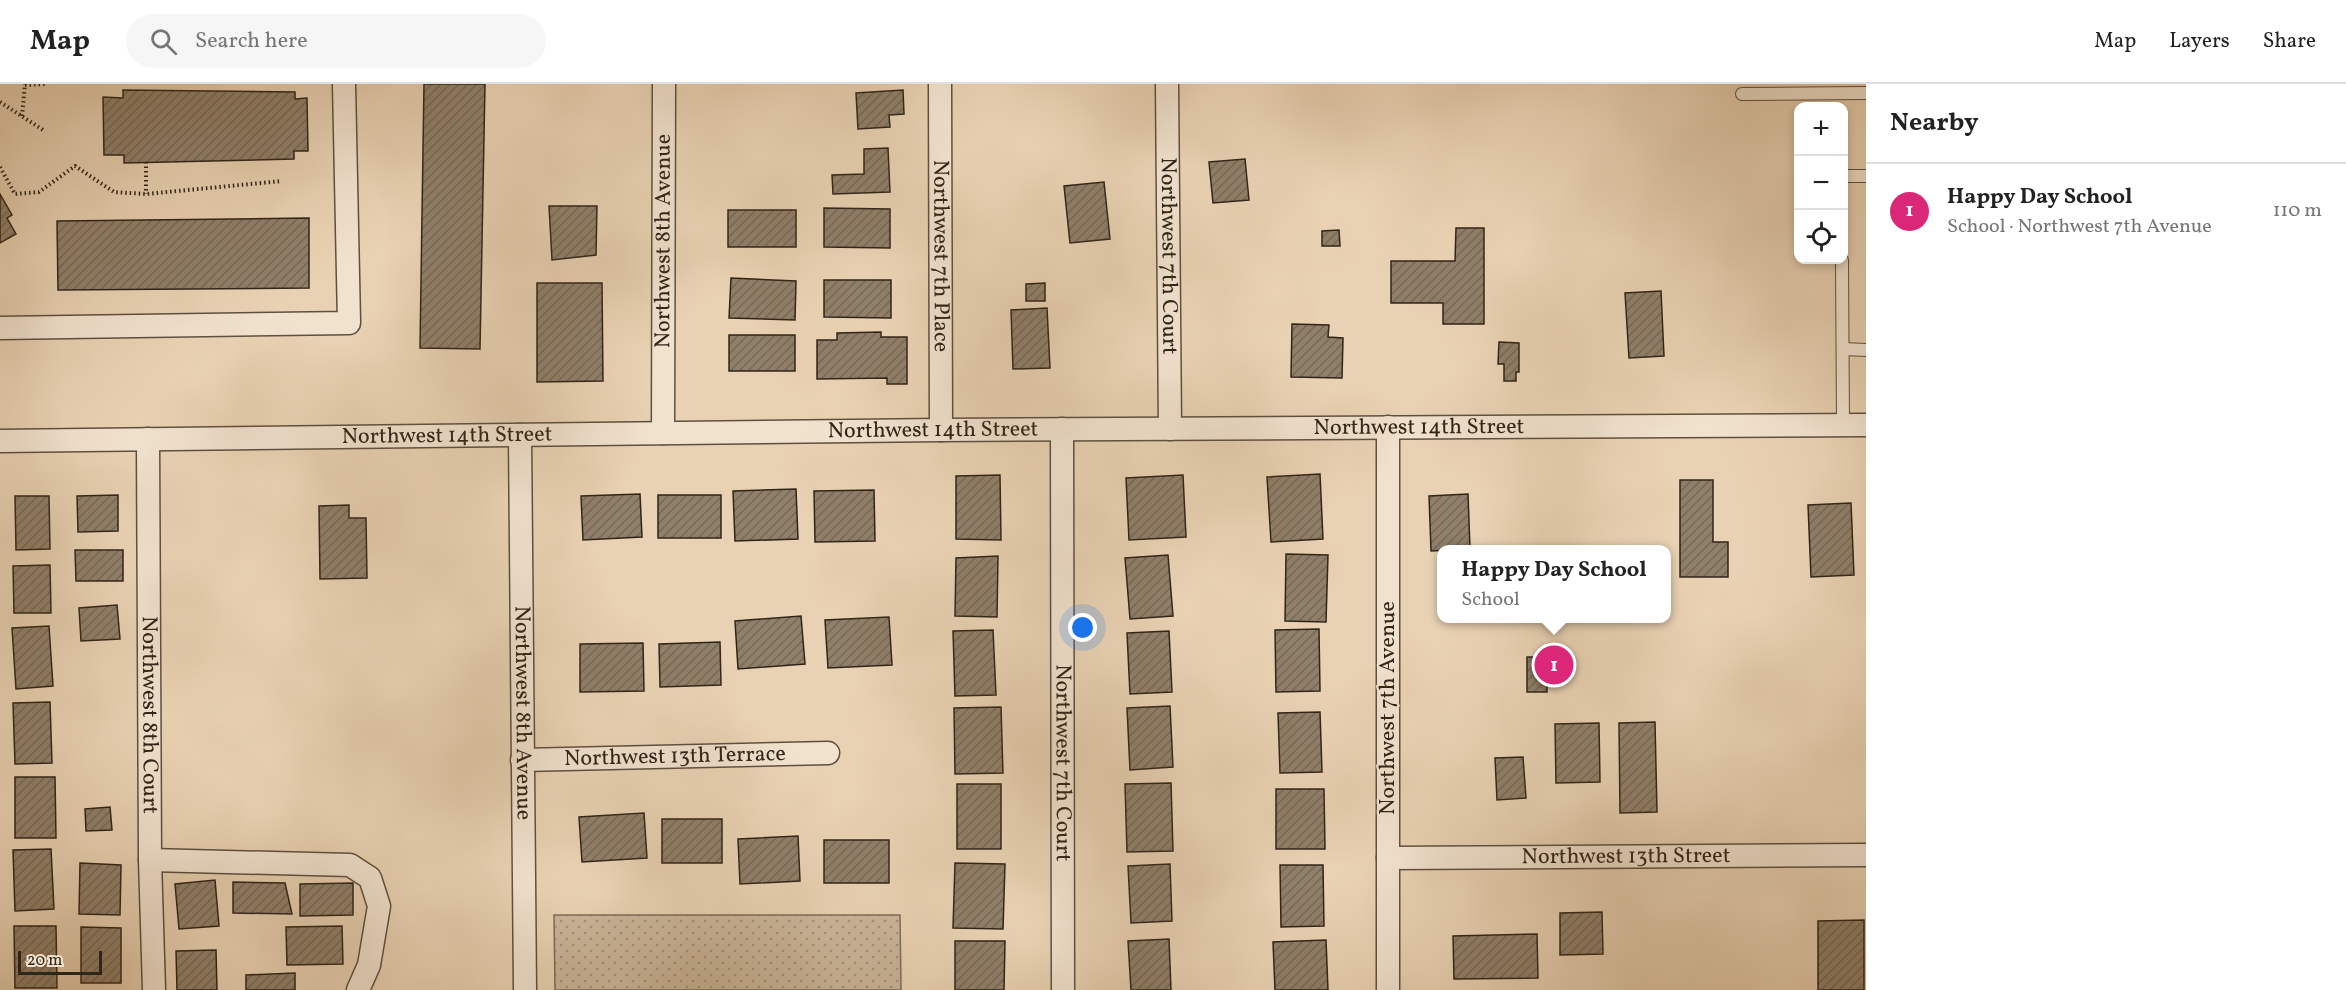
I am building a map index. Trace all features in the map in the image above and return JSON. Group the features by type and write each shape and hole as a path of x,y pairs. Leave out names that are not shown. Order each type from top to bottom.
{"street":[{"path":"0,328 349,323 344,84"},
{"name":"Northwest 8th Avenue","path":"663,433 664,84"},
{"name":"Northwest 7th Place","path":"940,84 941,430"},
{"name":"Northwest 7th Court","path":"1167,84 1170,429"},
{"name":"Northwest 14th Street","path":"0,441 941,430 1866,424"},
{"name":"Northwest 7th Avenue","path":"1388,427 1388,990"},
{"name":"Northwest 7th Court","path":"1062,429 1063,990"},
{"name":"Northwest 8th Avenue","path":"519,435 525,990"},
{"name":"Northwest 8th Court","path":"148,439 150,860 154,990"},
{"name":"Northwest 13th Terrace","path":"522,760 828,753"},
{"name":"Northwest 13th Street","path":"1388,858 1866,855"},
{"path":"150,860 351,865 370,878 379,906 369,965 358,990"}],"lane":[{"path":"1742,94 1866,93"},
{"path":"1848,176 1866,176"},
{"path":"1842,264 1843,425"},
{"path":"1843,349 1866,350"}],"path":[{"path":"22,117 25,85 47,84"},
{"path":"0,102 43,130"},
{"path":"146,162 146,194"},
{"path":"0,167 15,194 39,192 75,166 114,192 146,194 282,181"}],"shaded area":[{"path":"554,915 900,915 901,990 555,990"}],"building":[{"path":"424,84 485,84 480,349 420,348"},
{"path":"123,90 295,92 295,99 307,98 308,151 294,151 294,159 124,163 124,155 104,155 103,97 123,98"},
{"path":"903,90 904,114 889,115 890,127 858,129 856,93"},
{"path":"888,148 890,192 833,194 832,175 864,174 864,149"},
{"path":"1245,159 1249,200 1213,203 1209,162"},
{"path":"1104,182 1110,239 1070,243 1064,186"},
{"path":"0,194 12,215 7,218 16,234 0,243"},
{"path":"549,206 597,206 596,255 552,260"},
{"path":"824,208 890,209 890,248 824,247"},
{"path":"728,210 796,210 796,247 728,247"},
{"path":"309,218 309,288 58,290 57,221"},
{"path":"1456,228 1484,228 1484,324 1443,324 1443,303 1391,303 1391,261 1455,261"},
{"path":"1339,230 1340,246 1322,246 1322,231"},
{"path":"731,278 796,281 795,320 729,318"},
{"path":"824,280 891,280 891,318 824,317"},
{"path":"537,283 602,283 603,381 537,382"},
{"path":"1045,283 1045,301 1026,301 1026,284"},
{"path":"1661,291 1664,356 1629,358 1625,293"},
{"path":"1047,308 1050,368 1013,369 1011,310"},
{"path":"1292,324 1329,325 1328,337 1343,338 1342,378 1291,377"},
{"path":"881,332 881,337 907,337 907,384 887,384 887,378 817,379 817,340 837,340 837,333"},
{"path":"729,335 795,335 795,371 729,371"},
{"path":"1499,342 1519,343 1519,372 1516,372 1516,381 1504,381 1504,364 1498,364"},
{"path":"1320,474 1323,539 1271,542 1267,477"},
{"path":"1000,475 1001,540 956,539 956,476"},
{"path":"1183,475 1186,537 1129,540 1126,478"},
{"path":"1680,480 1713,480 1713,542 1728,542 1728,577 1680,577"},
{"path":"796,489 798,539 735,541 733,491"},
{"path":"874,490 875,541 815,542 814,491"},
{"path":"640,494 642,537 583,540 581,496"},
{"path":"1468,494 1470,545 1437,545 1437,551 1431,551 1429,496"},
{"path":"118,495 118,531 78,532 77,496"},
{"path":"658,495 721,495 721,538 658,538"},
{"path":"15,496 49,496 50,549 16,550"},
{"path":"1851,503 1854,575 1811,577 1808,505"},
{"path":"349,505 349,518 366,518 367,578 320,579 319,506"},
{"path":"75,550 123,550 123,581 76,581"},
{"path":"1286,554 1328,555 1326,622 1285,621"},
{"path":"1168,555 1173,616 1130,619 1125,558"},
{"path":"998,556 997,617 955,616 956,558"},
{"path":"50,565 51,613 14,613 13,566"},
{"path":"117,605 120,639 81,641 79,608"},
{"path":"801,616 805,664 738,669 735,621"},
{"path":"889,617 892,665 828,668 825,620"},
{"path":"49,626 53,686 16,689 12,628"},
{"path":"1319,629 1320,691 1276,692 1275,630"},
{"path":"993,630 996,695 955,696 953,631"},
{"path":"1169,631 1172,692 1130,694 1127,633"},
{"path":"720,642 721,685 660,687 659,644"},
{"path":"643,643 644,691 580,692 580,644"},
{"path":"1527,657 1547,657 1547,692 1527,692"},
{"path":"50,702 52,763 15,764 13,703"},
{"path":"1170,706 1173,767 1130,770 1127,708"},
{"path":"1001,707 1003,773 955,774 954,708"},
{"path":"1320,712 1322,772 1280,773 1278,713"},
{"path":"1655,722 1657,812 1620,813 1619,723"},
{"path":"1599,723 1600,782 1556,783 1555,724"},
{"path":"1523,757 1526,798 1497,800 1495,758"},
{"path":"15,777 55,777 56,838 15,838"},
{"path":"1171,783 1173,851 1127,852 1125,784"},
{"path":"957,784 1001,784 1001,849 957,849"},
{"path":"1276,789 1324,789 1325,849 1276,849"},
{"path":"110,807 112,830 86,831 85,809"},
{"path":"644,813 647,858 582,862 579,817"},
{"path":"662,819 722,819 722,863 662,863"},
{"path":"798,836 800,881 740,884 738,839"},
{"path":"824,840 889,840 889,883 824,883"},
{"path":"51,849 54,909 15,911 13,850"},
{"path":"80,863 121,865 120,915 79,914"},
{"path":"955,863 1005,864 1003,929 953,928"},
{"path":"1170,864 1172,921 1131,923 1128,866"},
{"path":"1280,865 1323,865 1324,926 1281,927"},
{"path":"215,880 219,926 179,929 175,884"},
{"path":"233,882 285,883 292,914 233,913"},
{"path":"353,883 353,915 300,916 300,884"},
{"path":"1602,912 1603,954 1560,955 1560,913"},
{"path":"1864,920 1864,990 1818,990 1818,921"},
{"path":"14,926 56,926 57,988 15,988"},
{"path":"342,926 343,964 287,965 286,927"},
{"path":"81,927 121,928 121,983 81,983"},
{"path":"1537,934 1538,978 1454,979 1453,936"},
{"path":"1169,939 1171,990 1131,990 1128,941"},
{"path":"1326,940 1328,990 1275,990 1273,942"},
{"path":"955,941 1005,941 1004,990 955,990"},
{"path":"216,950 217,990 177,990 176,951"},
{"path":"295,973 295,990 246,990 246,975"}],"place":[{"name":"Happy Day School","path":"1554,665"}]}
